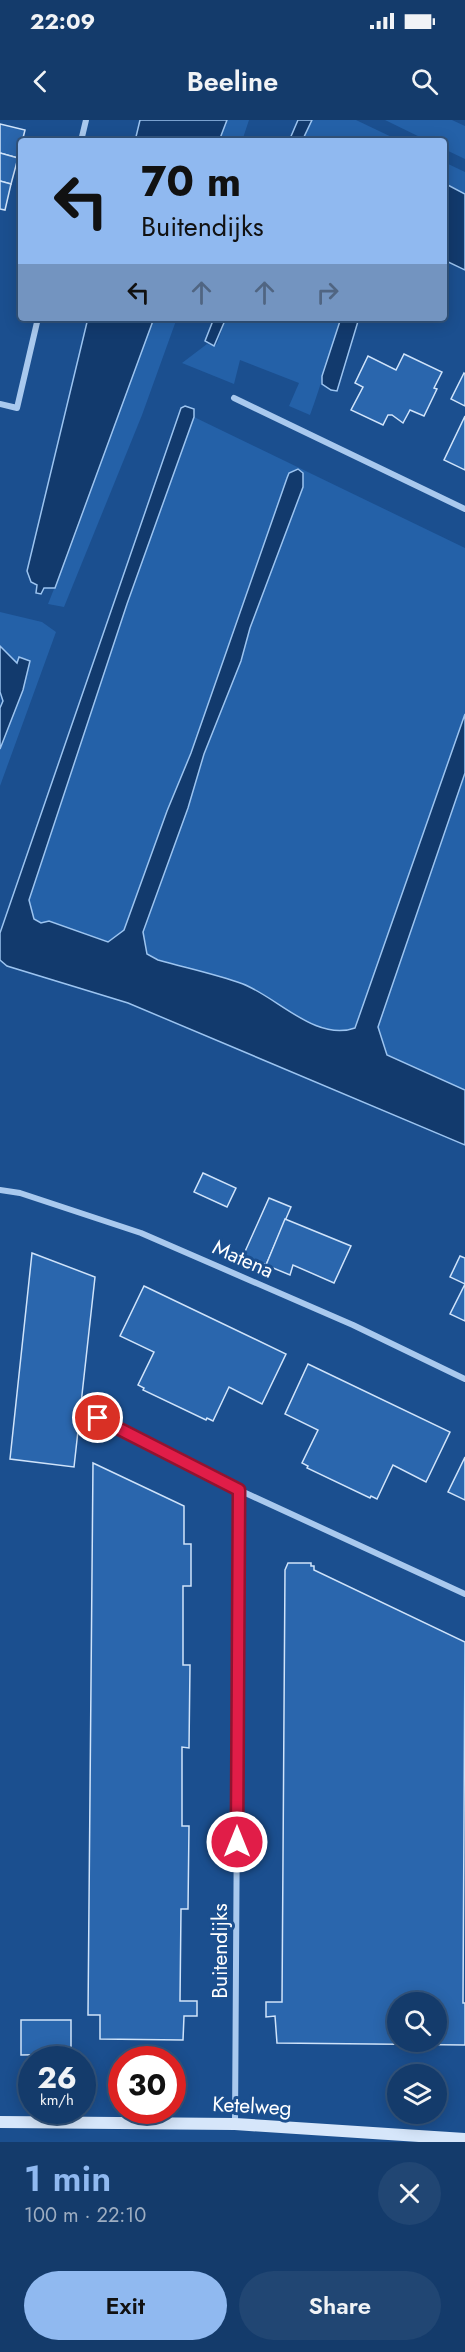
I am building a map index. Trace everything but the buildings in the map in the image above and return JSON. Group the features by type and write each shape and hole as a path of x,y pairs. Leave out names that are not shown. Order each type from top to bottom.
{"street":[{"path":"82,138 86,120"},
{"path":"0,404 17,408 37,321"},
{"path":"234,398 465,509"},
{"name":"Matena","path":"0,1190 21,1193 141,1233 353,1326 465,1379"},
{"path":"98,1418 239,1490 465,1594"},
{"name":"Buitendijks","path":"235,2124 239,1490"},
{"name":"Ketelweg","path":"0,2122 235,2124 465,2139"}],"shaded area":[{"path":"140,120 227,120 220,138 136,138"},
{"path":"227,120 249,120 243,138 220,138"},
{"path":"298,120 312,120 303,138 290,138"},
{"path":"312,120 356,120 394,138 303,138"},
{"path":"385,120 452,120 465,126 465,159 447,150 447,138 422,138"},
{"path":"447,163 465,172 465,194 447,185"},
{"path":"447,185 465,194 465,270 447,261"},
{"path":"87,321 153,321 55,588 44,588 41,594 36,593 37,585 31,582 27,571"},
{"path":"151,321 176,321 142,415 64,607 48,604 75,536"},
{"path":"213,321 225,321 214,346 205,341"},
{"path":"225,321 340,321 310,415 289,406 299,383 240,360 234,384 182,363 207,344 214,346 217,344"},
{"path":"340,321 358,321 337,391 322,384 322,376"},
{"path":"185,406 194,409 194,417 127,604 29,900 34,919 41,923 49,921 108,942 124,930 167,811 191,753 287,478 289,473 298,469 303,473 303,487 250,628 241,661 204,754 188,808 143,932 147,954 158,960 243,984 311,1024 340,1031 355,1028 465,714 465,773 378,1027 387,1055 465,1090 465,1145 128,1003 7,966 0,960 0,933 181,408"},
{"path":"194,417 465,548 465,714 356,1028 341,1031 326,1029 297,1016 243,984 158,960 148,954 143,932 188,808 204,754 241,661 250,628 303,487 303,473 287,478 191,753 167,811 124,930 109,942 49,921 41,923 34,919 29,900 127,604"},
{"path":"0,612 42,622 56,632 0,786 0,749 23,690 30,661 17,663 0,646"},
{"path":"0,646 17,663 19,657 30,661 23,690 0,749 0,708 3,701 0,692"},
{"path":"465,773 465,1090 387,1055 378,1027"}],"route":[{"path":"98,1418 239,1490 237,1842"}]}
